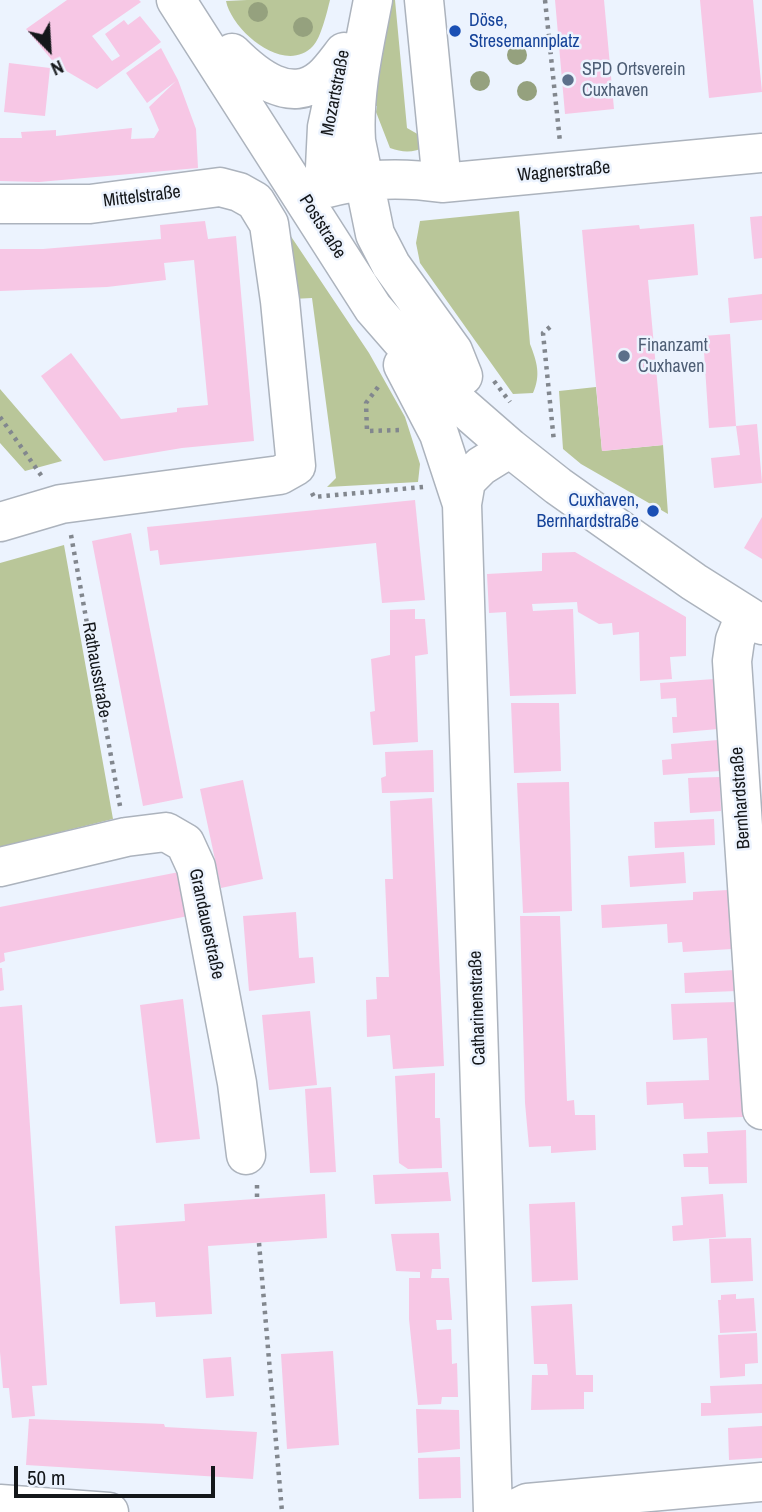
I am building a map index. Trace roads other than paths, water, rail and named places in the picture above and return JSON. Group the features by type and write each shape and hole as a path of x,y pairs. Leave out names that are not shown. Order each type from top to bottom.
{"street":[{"name":"Poststraße","path":"176,0 232,53 339,195 396,299 463,376 502,441"},
{"name":"Poststraße","path":"176,0 339,195 373,308 448,394 502,441 608,522 753,620"},
{"name":"Mozartstraße","path":"339,195 327,127 355,0"},
{"name":"Mozartstraße","path":"339,195 356,141 358,81 373,0"},
{"path":"424,0 442,183"},
{"path":"232,53 250,72 273,86 300,88 324,77 344,52"},
{"name":"Wagnerstraße","path":"339,195 411,178 442,183 762,153"},
{"name":"Mittelstraße","path":"0,204 90,204 220,187 239,192 255,201 269,224 280,301 296,466 281,475 61,504 0,522"},
{"name":"Catharinenstraße","path":"373,308 439,434 454,486 448,495 493,1512"},
{"name":"Catharinenstraße","path":"448,495 466,481 502,441"},
{"name":"Bernhardstraße","path":"753,620 735,640 732,661 762,1110"},
{"name":"Grandauerstraße","path":"0,867 126,838 166,832 186,843 196,867 237,1083 246,1155"},
{"path":"509,1512 527,1503 762,1482"},
{"path":"0,1504 109,1512"}],"place":[{"name":"Döse, Stresemannplatz","path":"455,31"},
{"name":"SPD Ortsverein Cuxhaven","path":"568,80"},
{"name":"Finanzamt Cuxhaven","path":"624,356"},
{"name":"Cuxhaven, Bernhardstraße","path":"653,511"}]}
